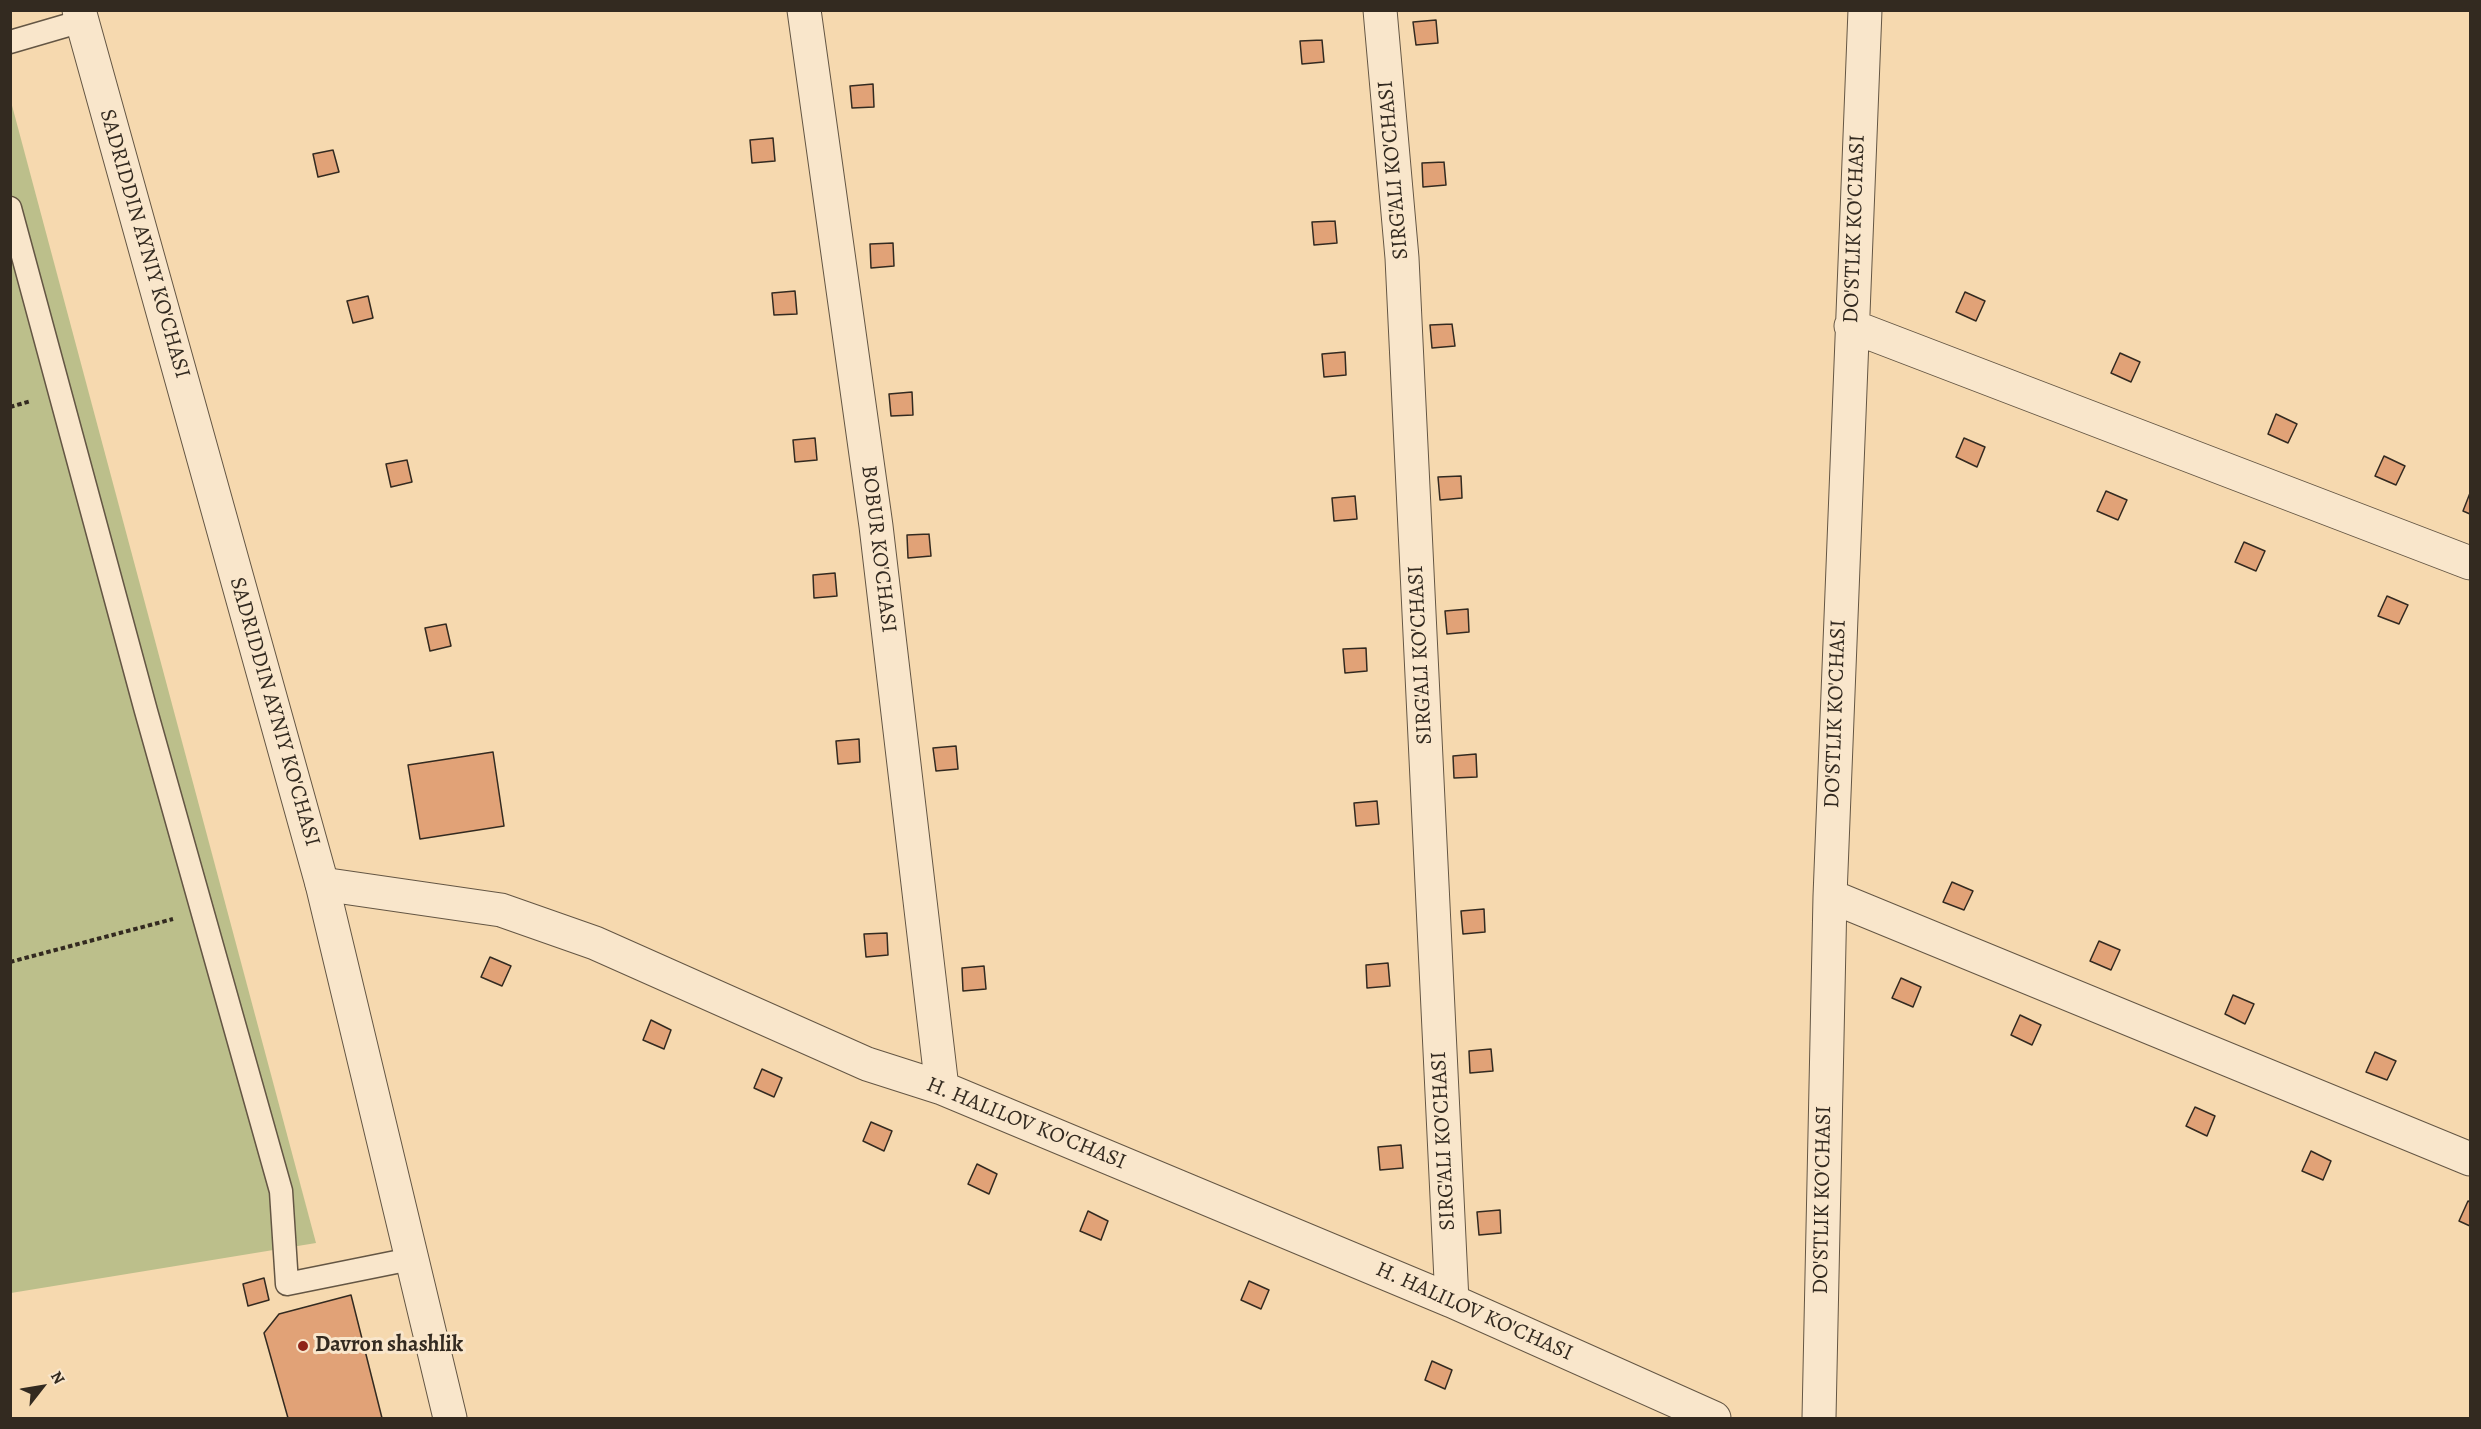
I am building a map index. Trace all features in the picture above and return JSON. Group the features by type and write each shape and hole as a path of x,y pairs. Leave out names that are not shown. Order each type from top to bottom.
{"street":[{"name":"BOBUR KO'CHASI","path":"804,10 877,537 942,1088"},
{"name":"SIRG'ALI KO'CHASI","path":"1380,10 1402,258 1452,1301"},
{"name":"DO'STLIK KO'CHASI","path":"1819,1419 1830,896 1865,10"},
{"name":"SADRIDDIN AYNIY KO'CHASI","path":"80,16 322,884 451,1418"},
{"path":"1851,326 2470,563"},
{"name":"H. HALILOV KO'CHASI","path":"322,884 501,910 595,943 867,1064 942,1088 1452,1301 1714,1419"},
{"path":"1830,896 2470,1159"}],"lane":[{"path":"10,42 80,16"},
{"path":"10,208 281,1191 287,1284 411,1259"}],"path":[{"path":"10,962 203,911"}],"green space":[{"path":"10,98 316,1243 11,1293 10,1293"}],"building":[{"path":"1436,20 1438,43 1416,45 1413,22"},
{"path":"1322,40 1324,62 1302,64 1300,41"},
{"path":"873,84 874,107 852,108 850,86"},
{"path":"773,138 775,161 752,163 750,140"},
{"path":"333,150 339,172 318,177 313,154"},
{"path":"1444,162 1446,185 1423,187 1422,163"},
{"path":"1335,221 1337,243 1314,245 1312,222"},
{"path":"893,243 894,266 871,268 870,244"},
{"path":"795,291 797,314 774,315 772,293"},
{"path":"1965,292 1985,301 1976,321 1956,312"},
{"path":"368,296 373,318 353,323 347,301"},
{"path":"1452,324 1455,346 1432,348 1430,325"},
{"path":"1345,352 1346,375 1324,377 1322,354"},
{"path":"2120,353 2140,362 2131,382 2111,373"},
{"path":"912,392 913,415 891,416 889,394"},
{"path":"2276,414 2297,424 2288,443 2268,434"},
{"path":"815,438 817,460 795,462 793,440"},
{"path":"1964,438 1985,447 1977,467 1956,457"},
{"path":"2384,456 2405,466 2396,485 2375,476"},
{"path":"407,460 412,482 391,487 386,464"},
{"path":"1461,476 1462,498 1440,500 1438,477"},
{"path":"2106,491 2127,500 2118,520 2097,511"},
{"path":"2470,493 2470,514 2463,511"},
{"path":"1355,496 1357,519 1334,521 1332,498"},
{"path":"929,534 931,556 908,558 907,535"},
{"path":"2244,542 2265,551 2256,571 2235,562"},
{"path":"835,573 837,596 814,598 813,575"},
{"path":"2387,596 2408,605 2399,624 2378,616"},
{"path":"1468,609 1469,632 1447,634 1445,611"},
{"path":"446,624 451,646 430,651 425,628"},
{"path":"1366,648 1367,671 1345,673 1343,649"},
{"path":"859,739 860,762 838,764 836,741"},
{"path":"956,746 958,769 936,771 933,748"},
{"path":"493,752 504,826 420,839 408,765"},
{"path":"1476,754 1477,777 1454,778 1453,756"},
{"path":"1377,801 1379,824 1356,826 1354,803"},
{"path":"1952,882 1973,891 1964,910 1943,902"},
{"path":"1484,909 1485,932 1463,934 1461,911"},
{"path":"887,933 888,955 866,957 864,934"},
{"path":"2099,941 2120,950 2111,970 2090,961"},
{"path":"490,957 511,966 502,986 481,977"},
{"path":"1388,963 1390,986 1367,988 1366,965"},
{"path":"984,966 986,989 963,991 962,968"},
{"path":"1901,978 1921,987 1913,1007 1892,998"},
{"path":"2233,995 2254,1004 2245,1024 2225,1014"},
{"path":"2020,1015 2041,1025 2032,1045 2011,1035"},
{"path":"651,1020 671,1030 664,1049 643,1040"},
{"path":"1491,1049 1493,1071 1470,1073 1469,1051"},
{"path":"2375,1052 2396,1061 2387,1080 2366,1072"},
{"path":"762,1069 782,1078 774,1097 754,1088"},
{"path":"2195,1107 2215,1116 2207,1136 2186,1126"},
{"path":"871,1122 892,1131 884,1151 863,1141"},
{"path":"1401,1145 1403,1168 1380,1170 1378,1147"},
{"path":"2311,1151 2331,1161 2323,1180 2302,1171"},
{"path":"977,1164 997,1174 989,1194 968,1184"},
{"path":"2468,1201 2470,1202 2470,1226 2459,1221"},
{"path":"1500,1210 1501,1233 1479,1235 1477,1212"},
{"path":"1088,1211 1108,1221 1101,1240 1080,1231"},
{"path":"264,1278 269,1300 248,1306 243,1284"},
{"path":"1249,1281 1269,1290 1261,1309 1241,1300"},
{"path":"351,1295 382,1418 288,1418 264,1333 279,1314"},
{"path":"1432,1361 1452,1370 1445,1389 1425,1380"}],"place":[{"name":"Davron shashlik","path":"303,1346"}]}
